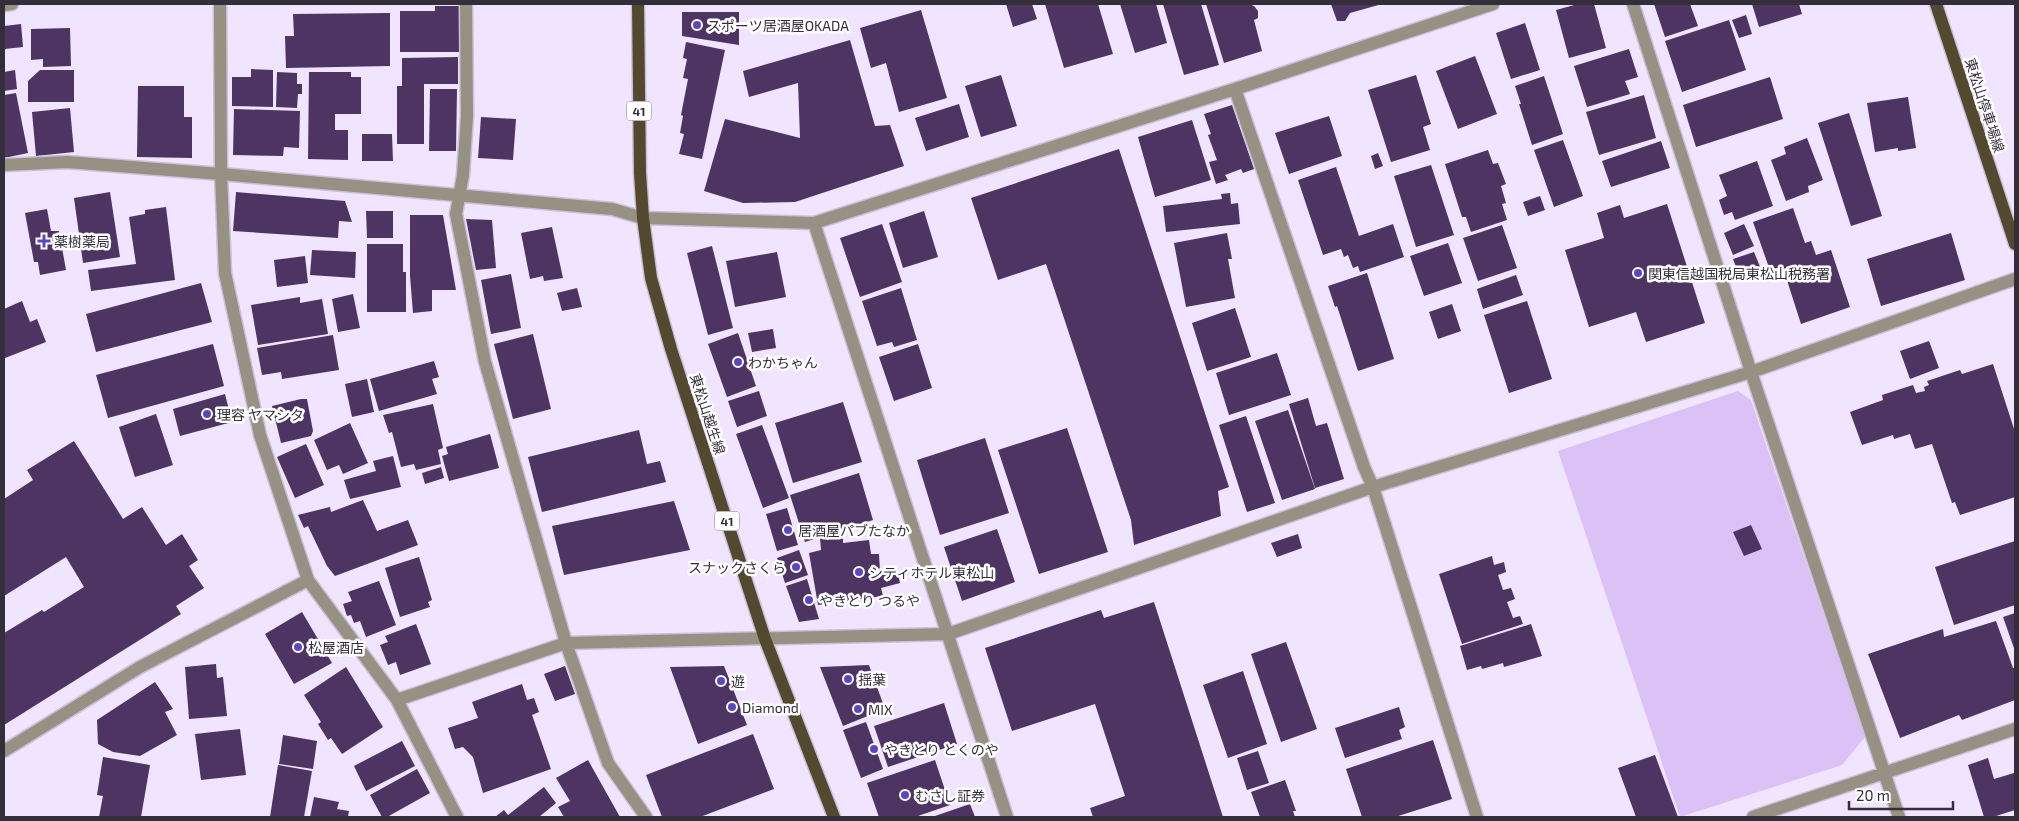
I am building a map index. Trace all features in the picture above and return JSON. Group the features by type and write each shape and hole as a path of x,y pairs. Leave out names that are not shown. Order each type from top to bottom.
{"main road":[{"name":"東松山越生線","path":"638,4 640,173 643,218 651,278 671,349 765,640 834,817"},
{"name":"東松山停車場線","path":"1936,4 2015,244"}],"street":[{"path":"4,5 12,4"},
{"path":"220,4 221,174 226,273 260,435 308,580 397,700 457,817"},
{"path":"466,4 467,116 463,174 456,214 485,362 566,643 608,763 646,817"},
{"path":"4,165 67,162 612,209 643,218 814,223 1235,89 1493,4"},
{"path":"1633,4 1751,372 1899,817"},
{"path":"1235,89 1364,467 1373,487 1476,817"},
{"path":"814,223 1008,817"},
{"path":"397,700 566,643 765,640 948,634 1373,487 1751,372 2015,279"},
{"path":"4,751 140,667 308,580"},
{"path":"1753,817 2015,729"}],"shaded area":[{"path":"1738,391 1751,400 1865,737 1842,765 1680,817 1558,451"}],"building":[{"path":"1006,4 1032,4 1037,19 1013,27"},
{"path":"1045,4 1098,4 1113,54 1064,68"},
{"path":"1120,4 1156,4 1167,43 1135,53"},
{"path":"1163,4 1201,4 1219,65 1184,75"},
{"path":"1206,4 1249,4 1254,6 1258,11 1258,18 1254,20 1262,51 1224,63"},
{"path":"1331,4 1382,4 1350,13 1345,21 1337,21"},
{"path":"1578,4 1594,4 1606,48 1569,58 1556,10"},
{"path":"1654,4 1690,4 1698,26 1665,37"},
{"path":"1752,4 1799,4 1802,14 1759,27"},
{"path":"435,6 459,6 459,52 400,52 400,11 435,11"},
{"path":"921,10 947,98 899,112 886,63 871,68 860,28"},
{"path":"682,12 739,12 739,45 682,36"},
{"path":"390,13 390,66 286,68 285,36 294,36 293,14"},
{"path":"1746,15 1752,34 1739,38 1732,20"},
{"path":"1729,20 1746,70 1682,92 1665,41"},
{"path":"1525,23 1540,70 1511,79 1496,33"},
{"path":"21,24 23,47 5,49 4,26"},
{"path":"70,28 71,66 43,67 43,59 31,60 31,29"},
{"path":"850,40 875,126 890,125 904,166 795,202 743,203 704,191 725,119 800,138 798,83 749,97 743,71"},
{"path":"686,42 725,50 702,159 679,154 684,134 680,133 683,116 681,115 688,79 683,78 687,59 683,58"},
{"path":"1629,49 1638,77 1625,81 1630,94 1587,107 1574,66"},
{"path":"1475,56 1497,114 1458,129 1436,71"},
{"path":"458,57 458,84 424,84 424,144 397,144 397,86 402,86 402,58"},
{"path":"251,69 273,70 273,107 232,106 232,77 251,77"},
{"path":"15,70 17,89 4,91 4,72"},
{"path":"40,70 74,70 74,102 28,102 28,81"},
{"path":"277,72 297,73 297,84 302,84 302,94 298,94 297,108 276,107"},
{"path":"309,72 351,72 351,77 361,77 361,114 335,114 335,130 348,130 348,160 308,159"},
{"path":"1001,75 1017,126 981,137 965,86"},
{"path":"1416,75 1431,124 1423,127 1430,150 1391,162 1368,90"},
{"path":"1544,76 1563,134 1532,145 1515,86"},
{"path":"1770,77 1783,119 1696,147 1683,105"},
{"path":"138,86 184,86 184,117 192,117 192,158 137,157"},
{"path":"430,89 457,89 456,151 429,151"},
{"path":"16,93 28,153 4,158 4,95"},
{"path":"1644,95 1656,138 1599,155 1586,112"},
{"path":"1908,97 1916,148 1898,151 1898,148 1875,152 1867,103"},
{"path":"959,104 969,137 926,151 915,118"},
{"path":"1232,105 1254,169 1243,173 1241,169 1225,175 1228,180 1216,184 1209,162 1217,160 1208,135 1211,134 1204,114"},
{"path":"70,108 74,152 36,156 32,112"},
{"path":"234,109 300,111 299,148 284,147 283,156 233,155"},
{"path":"1849,113 1882,216 1851,226 1818,123"},
{"path":"1329,116 1342,156 1289,174 1275,133"},
{"path":"481,117 516,119 513,160 478,158"},
{"path":"1192,120 1211,180 1155,197 1138,137"},
{"path":"362,134 392,134 393,161 362,161"},
{"path":"1807,138 1823,180 1808,186 1809,192 1786,201 1771,160 1786,154 1784,147"},
{"path":"1563,140 1583,196 1554,207 1534,150"},
{"path":"1661,141 1670,168 1611,187 1602,161"},
{"path":"1119,149 1229,487 1218,491 1221,516 1134,545 1131,520 1046,264 998,280 971,198"},
{"path":"1488,150 1493,164 1498,163 1506,184 1501,186 1506,203 1502,204 1507,220 1471,232 1466,217 1462,217 1445,164"},
{"path":"1378,153 1383,166 1375,169 1371,156"},
{"path":"1757,161 1773,206 1735,220 1732,212 1724,215 1719,200 1727,196 1719,175"},
{"path":"1431,165 1454,235 1416,247 1394,176"},
{"path":"1336,167 1359,236 1393,224 1404,257 1360,272 1358,266 1353,268 1348,255 1344,257 1341,249 1323,255 1298,180"},
{"path":"110,192 120,257 83,263 74,198"},
{"path":"236,192 345,201 352,222 339,221 338,238 233,231"},
{"path":"1230,193 1231,204 1238,203 1240,224 1166,232 1163,206 1222,199 1221,194"},
{"path":"1540,196 1545,210 1528,216 1523,202"},
{"path":"1667,204 1705,323 1646,342 1636,312 1589,327 1565,250 1604,238 1597,213 1620,205 1624,218"},
{"path":"166,207 175,280 91,291 88,270 136,264 129,217 145,214 145,210"},
{"path":"1793,208 1805,243 1811,241 1816,255 1831,250 1850,307 1801,324 1785,274 1773,279 1753,222"},
{"path":"47,209 51,231 59,231 66,270 40,275 38,262 34,262 25,213"},
{"path":"366,211 393,211 393,238 367,238"},
{"path":"924,211 938,257 903,268 889,223"},
{"path":"410,215 443,215 456,290 432,290 432,311 413,313 410,276"},
{"path":"466,219 492,220 496,268 476,270"},
{"path":"882,224 902,282 860,297 840,238"},
{"path":"1744,224 1754,246 1733,255 1724,233"},
{"path":"1502,225 1517,268 1478,281 1463,238"},
{"path":"552,227 563,278 544,281 543,276 530,279 521,233"},
{"path":"1227,233 1232,259 1228,259 1235,298 1186,307 1174,243"},
{"path":"1951,233 1965,280 1881,306 1867,259"},
{"path":"1448,243 1462,283 1424,296 1410,256"},
{"path":"367,244 403,244 403,272 406,272 406,312 367,312"},
{"path":"712,246 733,328 708,335 687,253"},
{"path":"312,250 356,252 355,278 310,275"},
{"path":"777,252 786,297 735,307 726,261"},
{"path":"1754,252 1761,269 1740,277 1733,259"},
{"path":"305,256 308,283 277,287 274,260"},
{"path":"1367,273 1394,359 1358,371 1337,306 1335,307 1328,286"},
{"path":"511,274 521,328 491,334 481,280"},
{"path":"1516,275 1523,295 1483,309 1477,289"},
{"path":"201,283 212,322 96,352 86,314"},
{"path":"577,288 582,307 562,311 557,293"},
{"path":"901,288 917,340 894,347 892,342 877,346 862,301"},
{"path":"353,294 360,328 338,332 332,299"},
{"path":"300,297 300,303 322,299 328,334 258,345 251,305"},
{"path":"22,301 30,322 37,319 46,342 5,358 4,309"},
{"path":"1527,301 1552,379 1509,393 1484,315"},
{"path":"1452,304 1461,331 1438,339 1429,312"},
{"path":"1235,308 1251,357 1207,371 1192,323"},
{"path":"773,329 776,348 752,352 748,333"},
{"path":"738,333 756,386 727,397 708,344"},
{"path":"533,334 551,409 513,419 494,344"},
{"path":"333,335 339,370 282,379 281,372 262,375 257,348"},
{"path":"1929,341 1939,368 1910,379 1900,351"},
{"path":"213,344 224,386 108,418 96,375"},
{"path":"918,344 932,388 894,401 879,357"},
{"path":"1277,353 1291,395 1229,415 1216,373"},
{"path":"434,361 439,377 432,379 437,394 379,411 370,379"},
{"path":"1993,364 2015,432 2015,497 1960,515 1955,502 1952,503 1932,444 1915,449 1910,434 1894,439 1893,435 1862,445 1850,412 1883,400 1882,395 1913,385 1916,393 1925,391 1924,387 1929,385 1927,381 1960,370 1962,374"},
{"path":"367,379 374,412 352,417 345,384"},
{"path":"759,391 767,416 737,427 728,401"},
{"path":"225,394 232,422 180,436 173,409"},
{"path":"1308,398 1316,426 1327,423 1344,479 1315,488 1289,404"},
{"path":"307,399 313,431 311,436 281,443 272,406"},
{"path":"843,402 862,462 793,483 775,423"},
{"path":"433,404 443,448 438,450 441,464 416,470 414,464 401,467 392,432 389,433 383,415"},
{"path":"1288,410 1315,489 1282,500 1255,421"},
{"path":"156,414 173,465 135,477 119,427"},
{"path":"1246,416 1275,503 1247,512 1219,425"},
{"path":"350,423 368,463 343,474 339,465 327,470 314,440"},
{"path":"762,425 789,498 763,508 736,434"},
{"path":"1067,428 1108,552 1039,574 998,450"},
{"path":"639,430 647,464 660,461 666,482 542,512 528,457"},
{"path":"490,434 499,468 449,481 442,456 448,454 446,447"},
{"path":"985,438 1009,513 940,535 917,460"},
{"path":"74,441 123,519 142,507 166,545 182,534 198,560 189,566 204,588 176,606 181,614 4,725 4,633 42,610 44,612 84,587 66,557 4,596 4,499 33,480 27,470"},
{"path":"306,444 324,485 295,498 277,457"},
{"path":"393,456 401,487 350,499 344,480 376,471 373,461"},
{"path":"441,467 444,478 425,484 422,473"},
{"path":"859,473 873,520 805,542 790,495"},
{"path":"363,500 377,531 408,520 418,545 335,576 327,566 308,526 304,528 298,515 330,507 331,512"},
{"path":"674,501 690,550 564,575 552,526"},
{"path":"787,508 798,545 777,551 766,514"},
{"path":"1751,525 1762,549 1744,556 1733,532"},
{"path":"997,529 1015,582 962,601 944,547"},
{"path":"1298,534 1302,548 1277,557 1271,543"},
{"path":"843,536 843,543 869,540 871,554 879,554 880,571 897,569 900,583 881,588 883,596 818,605 809,553 821,550 820,538"},
{"path":"2015,541 2015,605 1954,625 1935,567"},
{"path":"799,550 808,575 785,583 777,558"},
{"path":"1492,556 1494,565 1504,562 1506,572 1498,575 1503,590 1511,588 1515,599 1507,602 1513,618 1520,616 1523,624 1462,644 1439,574"},
{"path":"419,557 432,600 428,602 430,607 400,617 385,568"},
{"path":"807,579 819,619 799,622 786,586"},
{"path":"379,581 396,625 366,637 360,621 354,623 351,615 347,616 343,604 352,601 348,592"},
{"path":"1154,602 1223,817 1093,817 1090,808 1125,796 1095,704 1012,731 985,648 1101,610 1104,618"},
{"path":"302,612 332,663 294,684 265,634"},
{"path":"2015,613 2015,651 2003,617"},
{"path":"1996,621 2013,668 2015,668 2015,700 1962,720 1959,715 1900,738 1868,654 1943,629 1944,637"},
{"path":"416,624 431,664 400,675 396,662 388,665 380,645 388,642 385,636"},
{"path":"1531,624 1542,656 1504,667 1503,663 1482,669 1481,666 1467,670 1460,646"},
{"path":"1286,642 1317,729 1281,742 1251,654"},
{"path":"216,664 217,678 223,677 227,716 189,719 185,667"},
{"path":"869,665 885,709 843,726 820,667"},
{"path":"565,666 575,694 555,701 544,674"},
{"path":"724,666 747,725 698,744 670,667"},
{"path":"346,667 383,727 342,754 331,738 328,740 318,724 321,722 304,695"},
{"path":"1243,671 1267,744 1228,758 1203,685"},
{"path":"155,682 173,709 165,712 177,735 140,756 113,752 98,744 97,720"},
{"path":"522,684 527,700 534,698 539,712 532,715 551,769 483,793 473,757 463,747 455,749 448,728 478,718 472,702"},
{"path":"944,703 957,744 888,767 874,726"},
{"path":"1399,707 1405,727 1399,730 1402,739 1345,758 1335,728"},
{"path":"866,722 883,769 861,778 843,730"},
{"path":"240,729 246,775 201,780 195,734"},
{"path":"753,734 774,789 700,817 662,817 646,775"},
{"path":"283,735 317,741 313,769 279,764"},
{"path":"1433,740 1452,799 1395,817 1362,817 1346,769"},
{"path":"402,741 415,766 366,791 354,766"},
{"path":"1258,751 1269,783 1247,790 1237,758"},
{"path":"1655,755 1678,817 1636,817 1618,768"},
{"path":"103,757 150,765 141,817 99,817 103,796 97,795"},
{"path":"1988,758 1994,779 2014,773 2015,777 2015,810 1993,817 1984,817 1968,765"},
{"path":"588,760 620,817 564,817 558,807 570,801 556,778"},
{"path":"935,760 950,805 915,817 879,817 867,783"},
{"path":"278,765 312,771 304,817 270,817"},
{"path":"417,769 430,793 387,817 382,817 370,795"},
{"path":"1285,780 1296,811 1293,811 1295,817 1260,817 1251,792"},
{"path":"544,787 556,803 539,817 495,817 504,810 508,815"},
{"path":"314,797 339,802 337,809 349,811 348,817 310,817"},
{"path":"970,804 975,817 932,817"}],"place":[{"name":"スポーツ居酒屋OKADA","path":"697,25"},
{"name":"薬樹薬局","path":"44,241"},
{"name":"関東信越国税局東松山税務署","path":"1638,273"},
{"name":"わかちゃん","path":"738,362"},
{"name":"理容 ヤマシタ","path":"207,414"},
{"name":"居酒屋パブたなか","path":"788,530"},
{"name":"スナックさくら","path":"796,567"},
{"name":"シティホテル東松山","path":"859,572"},
{"name":"やきとり つるや","path":"809,600"},
{"name":"松屋酒店","path":"298,647"},
{"name":"揺葉","path":"848,679"},
{"name":"遊","path":"721,681"},
{"name":"Diamond","path":"732,707"},
{"name":"MIX","path":"858,709"},
{"name":"やきとり とくのや","path":"874,749"},
{"name":"むさし証券","path":"905,795"}]}
